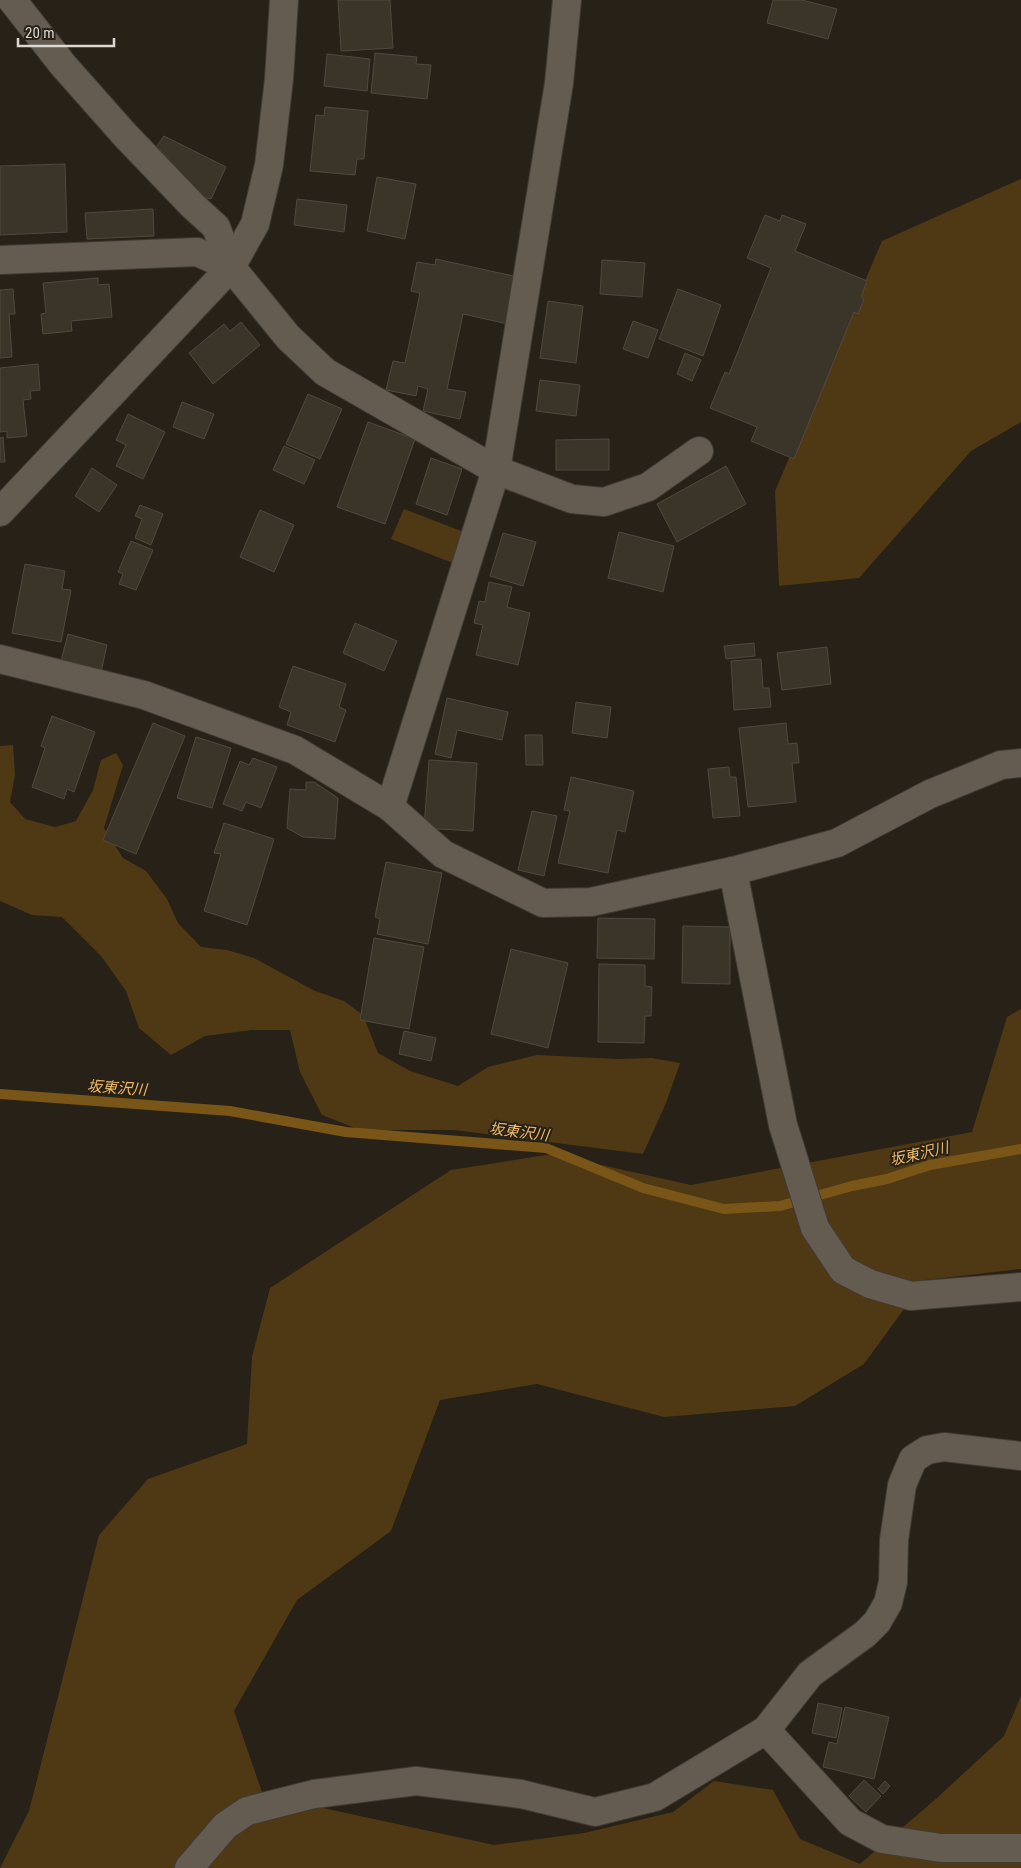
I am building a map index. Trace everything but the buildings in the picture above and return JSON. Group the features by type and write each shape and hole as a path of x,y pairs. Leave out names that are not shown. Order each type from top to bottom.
{"street":[{"path":"12,0 63,65 125,135 193,206 216,227 231,267 288,337 325,372 496,470 572,499 604,502 648,487 699,451"},
{"path":"0,512 231,267 255,224 269,165 280,80 284,0"},
{"path":"390,807 496,470 559,83 567,0"},
{"path":"0,260 197,252 231,267"},
{"path":"0,659 144,695 295,750 390,807 443,854 543,903 591,902 734,872 837,843 930,794 1001,765 1021,763"},
{"path":"734,872 783,1125 814,1228 842,1270 870,1284 911,1296 1021,1287"},
{"path":"189,1868 225,1826 247,1811 314,1794 416,1781 521,1794 595,1812 655,1797 766,1730 810,1674 865,1634 877,1622 888,1603 893,1582 894,1540 902,1485 913,1459 927,1450 944,1447 1021,1456"},
{"path":"766,1730 850,1822 882,1839 941,1848 1021,1848"}],"shaded area":[{"path":"1021,179 1021,422 971,451 859,578 779,586 775,491 882,241"},
{"path":"404,509 469,534 458,565 391,539"},
{"path":"13,745 15,775 10,802 25,819 55,827 76,821 93,790 101,760 116,753 123,765 104,828 123,858 146,871 167,899 178,923 201,947 227,950 254,958 315,991 344,1001 363,1015 378,1053 410,1071 458,1086 488,1067 537,1055 618,1059 652,1058 680,1063 666,1103 643,1154 454,1130 360,1130 322,1115 300,1072 290,1030 252,1030 205,1036 171,1055 139,1028 126,991 101,956 62,917 32,915 0,901 0,746"},
{"path":"1021,1009 1021,1269 925,1280 864,1364 795,1406 664,1417 537,1384 440,1400 391,1531 297,1600 234,1711 263,1795 494,1845 584,1833 673,1812 714,1781 773,1790 800,1839 860,1864 937,1798 1004,1736 1021,1696 1021,1868 0,1868 29,1811 99,1535 148,1479 247,1444 252,1357 270,1288 451,1170 552,1154 691,1185 972,1132 1007,1017"}],"waterway":[{"name":"坂東沢川","path":"0,1094 230,1111 346,1132 546,1148 643,1188 724,1209 780,1206 852,1186 887,1179 930,1165 1021,1149"}]}
